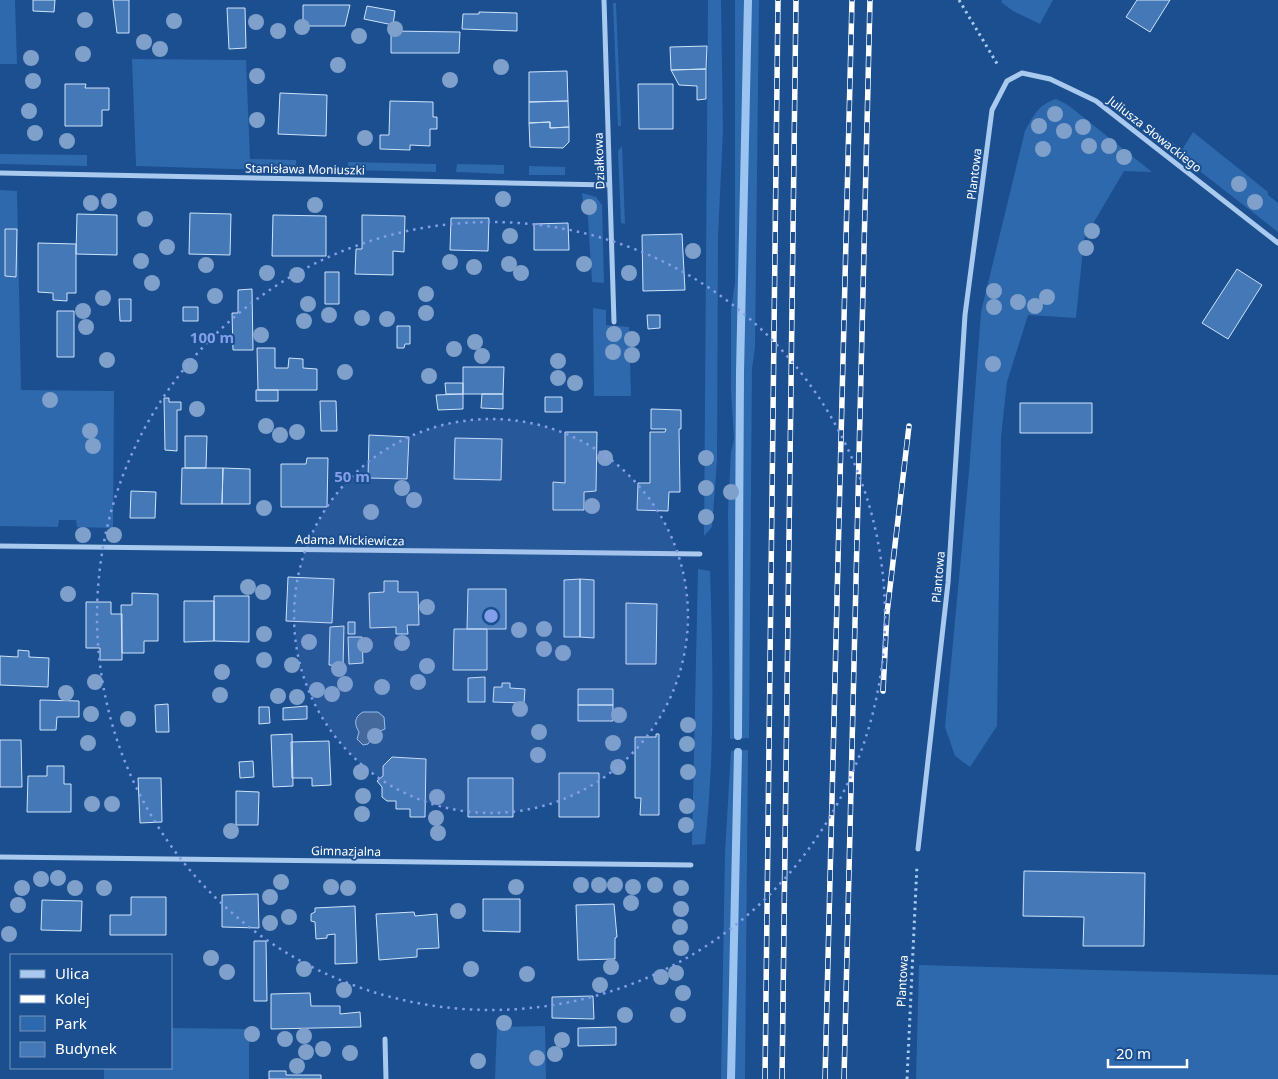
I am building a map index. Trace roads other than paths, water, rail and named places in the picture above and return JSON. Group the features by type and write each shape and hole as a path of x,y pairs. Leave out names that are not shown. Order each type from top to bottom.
{"street":[{"name":"Działkowa","path":"604,0 614,322"},
{"name":"Juliusza Słowackiego","path":"1007,81 1022,73 1050,79 1096,101 1278,243"},
{"name":"Plantowa","path":"918,849 948,583 965,315 992,110 1007,81"},
{"name":"Stanisława Moniuszki","path":"0,173 609,185"},
{"name":"Adama Mickiewicza","path":"0,546 700,554"},
{"name":"Gimnazjalna","path":"0,857 691,866"},
{"path":"385,1039 386,1079"}],"waterway":[{"path":"738,736 740,373 748,0"},
{"path":"731,1079 738,752"}],"railway":[{"path":"765,1079 778,0"},
{"path":"782,1079 796,0"},
{"path":"825,1079 852,0"},
{"path":"844,1079 870,0"},
{"path":"883,691 887,613 909,426"}]}
